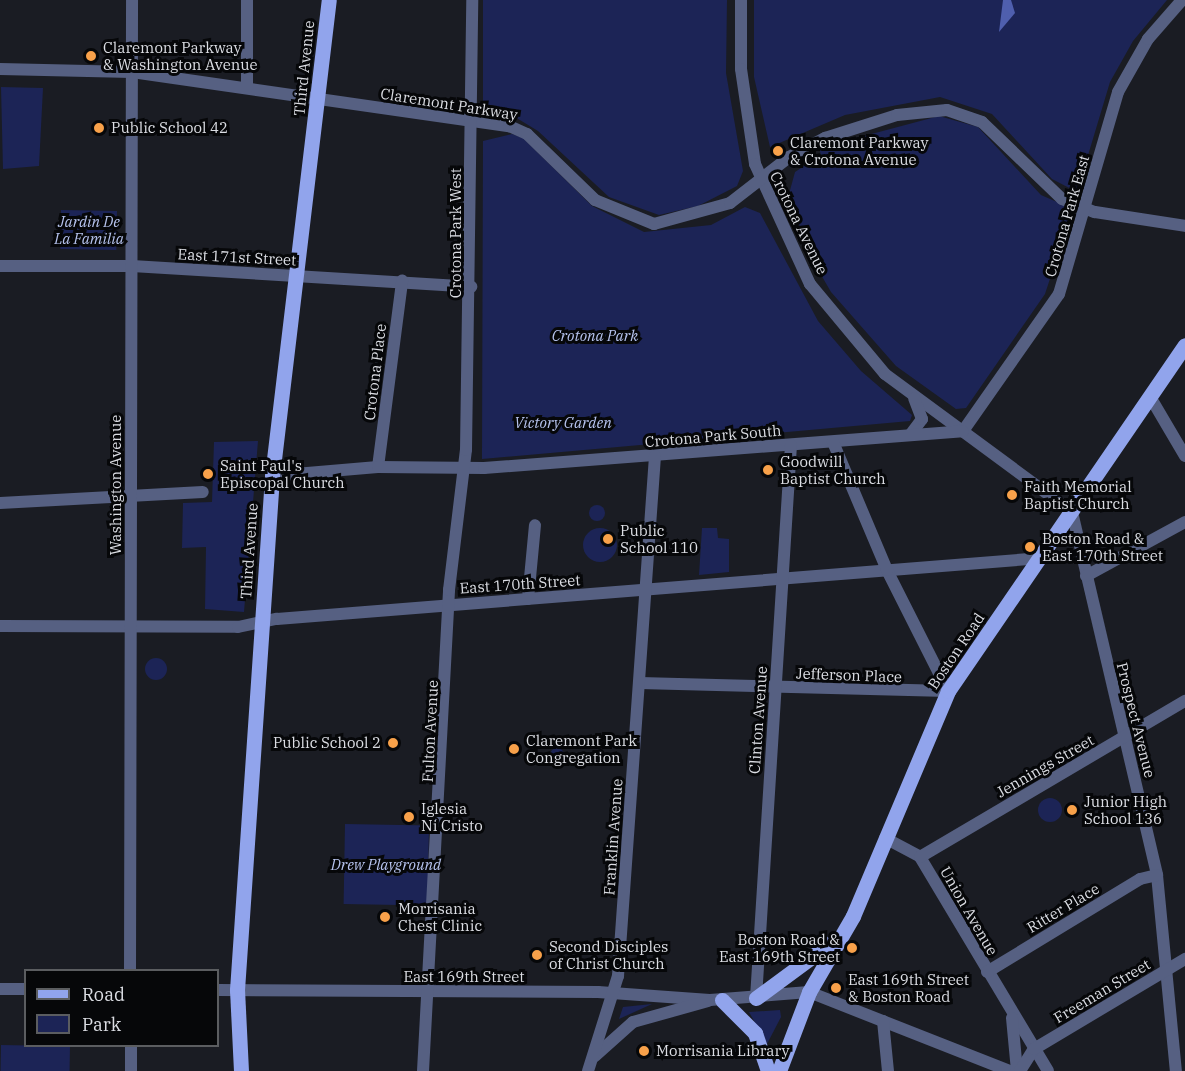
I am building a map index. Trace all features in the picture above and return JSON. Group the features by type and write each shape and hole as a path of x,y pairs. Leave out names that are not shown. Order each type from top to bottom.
{"main road":[{"name":"Third Avenue","path":"241,1071 237,990 272,476 319,99 329,0"},
{"name":"Boston Road","path":"779,1071 808,992 845,931 948,691 1152,400 1185,345"},
{"path":"756,998 805,966 845,931"},
{"path":"716,1000 755,1033 768,1071"}],"street":[{"name":"Washington Avenue","path":"130,969 132,0"},
{"path":"247,0 247,88"},
{"name":"Crotona Park West","path":"465,466 471,286 472,0"},
{"name":"Crotona Avenue","path":"741,0 745,109 761,181 797,260 826,306 885,374 914,398 963,431"},
{"name":"Crotona Park East","path":"963,431 1059,294 1125,77 1148,39 1182,0"},
{"name":"Claremont Parkway","path":"0,69 132,72 471,121 523,131 595,200 641,222 667,223 717,209 761,181 789,157 841,132 897,115 947,110 982,122 1048,190 1086,209 1185,226"},
{"name":"East 171st Street","path":"0,266 132,266 471,286"},
{"name":"Crotona Place","path":"378,467 402,281"},
{"path":"910,435 922,419 914,398"},
{"path":"1152,400 1185,456"},
{"path":"963,431 1072,512"},
{"name":"Crotona Park South","path":"272,476 378,467 465,466 655,456 963,431"},
{"path":"833,442 887,570 948,691"},
{"name":"Clinton Avenue","path":"756,998 791,445"},
{"name":"Franklin Avenue","path":"590,1065 612,994 640,683 655,456"},
{"name":"Fulton Avenue","path":"423,1071 458,487 465,466"},
{"path":"0,503 202,492"},
{"name":"Prospect Avenue","path":"1072,512 1157,875 1176,1071"},
{"path":"1086,576 1185,522"},
{"path":"528,599 536,525"},
{"name":"East 170th Street","path":"0,626 131,628 262,624 452,604 1042,558"},
{"name":"Jefferson Place","path":"640,683 948,691"},
{"name":"Jennings Street","path":"920,857 1185,701"},
{"name":"Union Avenue","path":"885,838 920,857 1048,1071"},
{"name":"Ritter Place","path":"987,972 1140,879 1157,875"},
{"name":"Freeman Street","path":"1034,1048 1185,959"},
{"path":"0,989 24,989"},
{"name":"East 169th Street","path":"219,990 612,994 716,1000 808,992 1010,1071"},
{"name":"East 169th Street","path":"590,1065 633,1022 716,1000"},
{"name":"Union Avenue","path":"1012,1014 1019,1071"},
{"path":"883,1021 888,1071"},
{"path":"131,1047 131,1071"},
{"name":"Union Avenue","path":"1019,1071 1034,1048"}],"green space":[{"path":"483,0 727,0 726,73 743,171 737,186 698,206 659,215 609,197 538,131 497,106 483,104"},
{"path":"754,0 1167,0 1133,41 1110,82 1077,192 1052,179 992,114 940,97 845,115 770,147 754,77"},
{"path":"1,87 43,88 39,166 3,169"},
{"path":"939,116 978,127 1041,195 1073,209 1045,294 966,408 956,409 896,366 831,292 809,254 789,194 795,172 821,155 819,148"},
{"name":"Crotona Park","path":"512,134 523,138 592,206 644,232 711,225 745,207 760,213 818,321 861,371 912,415 910,421 482,459 483,141"},
{"name":"Jardin De La Familia","path":"61,210 117,211 116,250 60,249"},
{"path":"258,441 244,612 205,609 206,547 182,548 183,503 212,502 214,442"},
{"path":"594,505 600,505 605,513 603,519 594,521 589,516 589,510"},
{"path":"600,528 612,533 617,545 612,557 600,562 588,557 583,545 588,533"},
{"path":"702,528 717,528 718,538 729,539 729,572 699,575"},
{"path":"156,658 164,661 167,669 164,677 156,680 148,677 145,669 148,661"},
{"path":"554,748 560,748 564,755 560,762 554,762 550,758 550,752"},
{"path":"1050,798 1055,799 1061,805 1061,815 1055,821 1050,822 1045,821 1039,815 1038,810 1039,805 1045,799"},
{"name":"Drew Playground","path":"345,824 429,825 428,905 344,904"},
{"path":"652,1004 619,1019 623,1007"},
{"path":"780,1010 781,1017 767,1044 749,1012"},
{"path":"1,1045 70,1047 70,1071 1,1071"}],"shaded area":[{"path":"1003,0 1011,0 1015,13 999,32"}],"place":[{"name":"Claremont Parkway & Washington Avenue","path":"91,56"},
{"name":"Public School 42","path":"99,128"},
{"name":"Claremont Parkway & Crotona Avenue","path":"778,151"},
{"name":"Goodwill Baptist Church","path":"768,470"},
{"name":"Saint Paul's Episcopal Church","path":"208,474"},
{"name":"Faith Memorial Baptist Church","path":"1012,495"},
{"name":"Public School 110","path":"608,539"},
{"name":"Boston Road & East 170th Street","path":"1030,547"},
{"name":"Public School 2","path":"393,743"},
{"name":"Claremont Park Congregation","path":"514,749"},
{"name":"Junior High School 136","path":"1072,810"},
{"name":"Iglesia Ni Cristo","path":"409,817"},
{"name":"Morrisania Chest Clinic","path":"385,917"},
{"name":"Boston Road & East 169th Street","path":"852,948"},
{"name":"Second Disciples of Christ Church","path":"537,955"},
{"name":"East 169th Street & Boston Road","path":"836,988"},
{"name":"Morrisania Library","path":"644,1051"}],"park label":[{"name":"Victory Garden","path":"563,423"}]}
